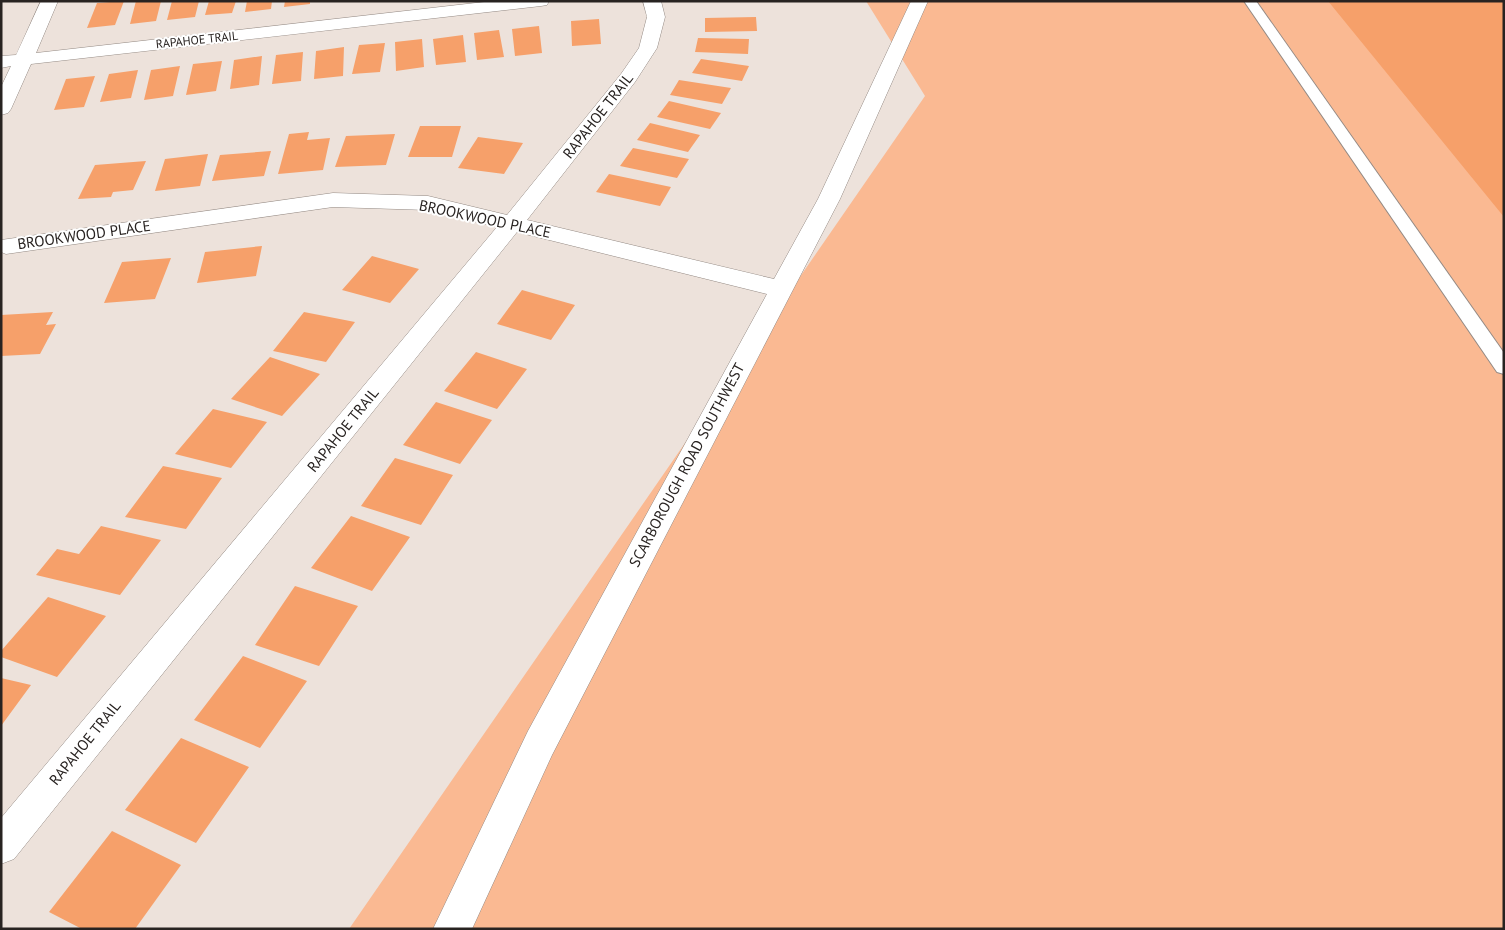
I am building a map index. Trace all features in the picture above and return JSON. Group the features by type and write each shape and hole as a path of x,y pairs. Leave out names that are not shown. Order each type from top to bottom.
{"street":[{"path":"1,108 50,1"},
{"name":"RAPAHOE TRAIL","path":"1,62 541,1"},
{"name":"RAPAHOE TRAIL","path":"1,846 512,224 628,78 648,48 656,17 652,1"},
{"name":"SCARBOROUGH ROAD SOUTHWEST","path":"452,929 540,743 828,199 920,1"},
{"name":"BROOKWOOD PLACE","path":"3,241 334,200 428,203 781,289"}],"lane":[{"path":"1250,1 1504,367"}],"shaded area":[{"path":"866,1 1504,1 1504,929 349,929 925,96"}],"building":[{"path":"124,1 115,25 87,28 97,3"},
{"path":"136,1 161,1 156,21 130,24"},
{"path":"172,1 199,1 195,17 167,20"},
{"path":"209,1 236,1 232,13 205,15"},
{"path":"247,1 272,1 271,9 245,12"},
{"path":"285,1 310,1 310,4 284,7"},
{"path":"1328,1 1504,1 1504,217"},
{"path":"756,17 757,31 705,32 705,18"},
{"path":"599,19 601,44 572,46 571,21"},
{"path":"539,26 542,53 515,56 512,29"},
{"path":"499,30 504,57 477,60 474,33"},
{"path":"463,35 466,62 436,65 433,39"},
{"path":"698,38 749,39 748,54 695,52"},
{"path":"422,39 424,67 396,71 395,42"},
{"path":"385,43 380,72 352,74 359,45"},
{"path":"344,47 343,76 314,79 316,51"},
{"path":"303,52 301,81 272,84 276,55"},
{"path":"262,56 259,85 230,89 234,60"},
{"path":"701,59 749,66 742,81 692,73"},
{"path":"222,61 216,91 186,95 193,64"},
{"path":"180,66 173,96 144,100 151,70"},
{"path":"138,70 131,98 100,102 109,74"},
{"path":"95,76 84,107 54,110 66,79"},
{"path":"679,80 731,88 722,104 670,95"},
{"path":"669,101 721,113 710,129 657,117"},
{"path":"650,123 700,135 688,152 637,140"},
{"path":"420,126 461,126 452,157 408,157"},
{"path":"309,132 307,140 330,138 323,170 278,174 289,134"},
{"path":"395,134 386,165 335,167 346,136"},
{"path":"478,137 523,143 504,174 458,168"},
{"path":"633,148 689,159 677,178 620,166"},
{"path":"271,151 264,176 212,181 220,155"},
{"path":"208,154 200,186 155,191 165,159"},
{"path":"146,161 133,190 113,192 111,197 78,199 95,165"},
{"path":"609,174 671,187 660,206 596,192"},
{"path":"262,246 256,276 197,283 205,252"},
{"path":"372,256 419,269 390,303 342,290"},
{"path":"171,258 155,299 104,303 122,262"},
{"path":"522,290 575,305 551,340 497,324"},
{"path":"53,312 46,325 56,324 40,354 1,356 1,315"},
{"path":"304,312 355,322 326,362 273,351"},
{"path":"476,352 527,369 497,409 444,391"},
{"path":"270,357 320,374 282,416 231,399"},
{"path":"436,402 492,420 460,464 403,445"},
{"path":"213,409 267,422 231,468 175,454"},
{"path":"395,458 453,475 421,525 361,506"},
{"path":"163,466 222,478 186,529 125,517"},
{"path":"351,516 410,537 372,591 311,568"},
{"path":"101,526 161,540 120,595 36,575 57,549 79,554"},
{"path":"295,586 358,606 319,666 255,645"},
{"path":"48,597 106,616 57,677 1,657 1,651"},
{"path":"243,656 307,681 260,748 194,720"},
{"path":"1,678 31,685 1,726"},
{"path":"181,738 249,767 196,843 125,810"},
{"path":"112,831 181,865 135,929 82,929 49,912"}]}
